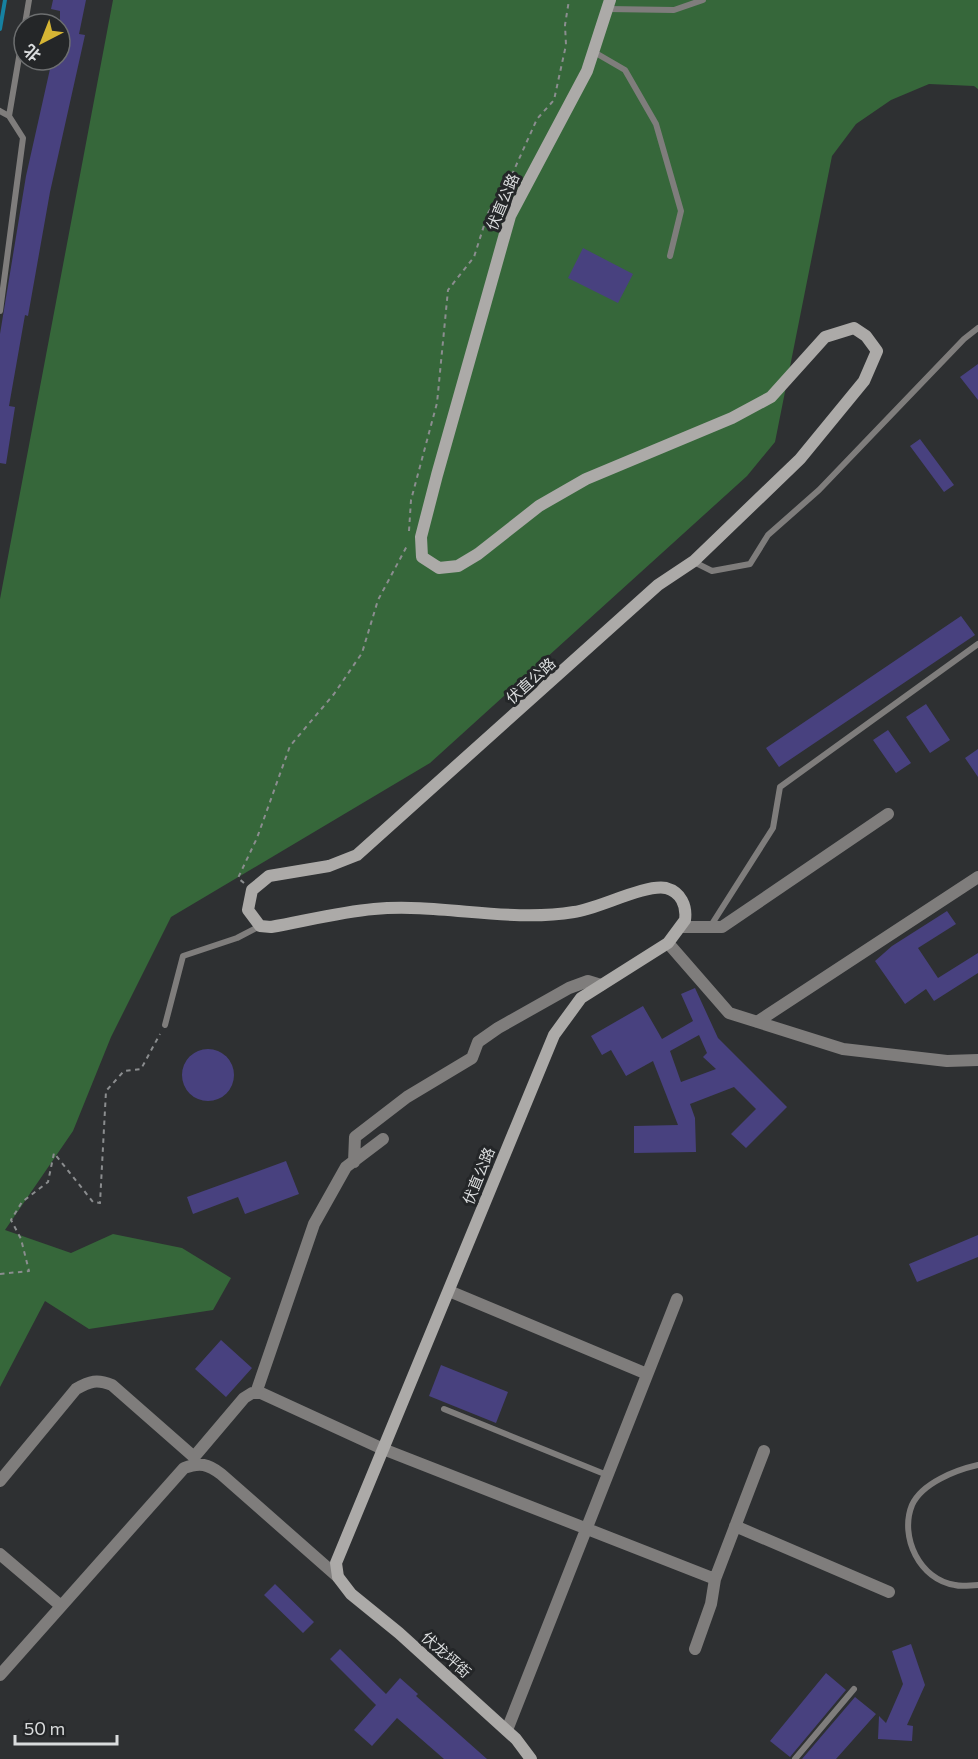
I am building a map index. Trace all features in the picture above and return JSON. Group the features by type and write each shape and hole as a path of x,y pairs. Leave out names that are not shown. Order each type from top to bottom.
{"main road":[{"name":"伏直公路","path":"252,890 268,876 329,866 357,855 542,692 658,585 694,561 800,459 864,381 877,351 866,336 854,328 825,338 771,397 732,418 586,479 539,506 478,554 458,566 439,568 422,557 422,537 510,216 587,71 609,4"},
{"path":"252,890 248,910 260,926 271,927 375,909 467,910 535,917 577,912 657,888 666,888 680,896 686,912 682,927"},
{"name":"伏直公路","path":"338,1577 336,1563 340,1552 554,1035 581,998 668,943 682,927"},
{"name":"伏龙坪街","path":"338,1577 351,1594 399,1633 507,1730 531,1759"}],"street":[{"path":"682,927 722,927 888,813"},
{"path":"757,1022 978,877"},
{"path":"668,943 729,1013 843,1049 947,1061 978,1060"},
{"path":"354,1162 355,1137 407,1097 472,1058 478,1042 498,1028 569,988 588,981 601,985"},
{"path":"256,1393 314,1224 346,1167 383,1139"},
{"path":"449,1292 647,1374"},
{"path":"507,1730 677,1299"},
{"path":"0,1481 76,1389 87,1382 100,1380 112,1385 195,1460 207,1464 221,1474 338,1577"},
{"path":"0,1675 184,1468 195,1460 244,1398 256,1393 383,1449 715,1579"},
{"path":"695,1649 711,1604 715,1579 764,1451"},
{"path":"735,1526 889,1592"},
{"path":"0,1554 61,1606"}],"lane":[{"path":"609,4 674,10 703,0"},
{"path":"594,52 625,70 656,123 681,211 670,256"},
{"path":"9,116 16,72"},
{"path":"0,111 9,116 23,138 0,311"},
{"path":"694,561 712,570 750,564 768,535 819,490 964,339 978,328"},
{"path":"710,927 773,828 780,787 978,644"},
{"path":"165,1025 183,956 237,938 260,926"},
{"path":"444,1409 607,1475"},
{"path":"978,1465 933,1482 913,1505 908,1533 912,1552 932,1574 953,1585 978,1585"},
{"path":"795,1759 854,1689"}],"path":[{"path":"409,532 411,500 437,403 448,290 474,256 488,213 510,179 537,119 554,100 566,45 565,25 569,0"},
{"path":"252,890 238,878 257,838 290,746 334,694 362,653 378,600 406,544 422,537"},
{"path":"0,1274 29,1271 21,1239 11,1220 22,1202 48,1182 54,1153 93,1202 100,1203 106,1091 124,1071 141,1069 165,1025"}],"green space":[{"path":"113,0 978,0 978,89 974,86 929,84 891,100 856,124 832,156 775,442 747,476 430,763 171,917 111,1037 73,1131 5,1230 71,1253 113,1234 182,1248 231,1278 213,1310 89,1329 45,1301 0,1387 0,599"}],"building":[{"path":"53,0 86,0 79,34 85,35 50,192 28,316 25,315 9,406 15,407 6,464 0,463 0,334 26,176 49,72 72,72 72,12 51,9"},
{"path":"583,248 633,274 618,303 568,278"},
{"path":"978,364 978,400 960,377"},
{"path":"920,439 954,485 944,492 910,446"},
{"path":"961,616 975,635 779,767 766,748"},
{"path":"926,704 950,740 930,753 906,717"},
{"path":"888,730 911,763 896,773 873,740"},
{"path":"978,749 978,777 965,758"},
{"path":"947,911 956,924 918,948 938,978 978,953 978,973 934,1001 926,989 905,1004 875,961 892,946"},
{"path":"695,988 718,1038 787,1107 746,1148 731,1134 756,1109 734,1087 690,1104 695,1118 696,1152 634,1153 634,1126 678,1125 653,1061 626,1076 611,1050 602,1055 591,1036 643,1006 662,1039 693,1021 681,994","holes":["699,1035 707,1053 703,1057 716,1069 681,1082 670,1051"]},
{"path":"203,1049 213,1049 227,1056 234,1075 227,1094 213,1101 203,1101 193,1097 186,1090 182,1080 182,1070 186,1060 193,1053"},
{"path":"286,1161 299,1194 245,1214 238,1197 193,1214 187,1197"},
{"path":"978,1235 978,1257 917,1282 909,1264"},
{"path":"221,1340 252,1368 226,1397 195,1369"},
{"path":"441,1365 508,1392 496,1423 429,1396"},
{"path":"275,1584 314,1622 303,1633 264,1595"},
{"path":"911,1644 925,1685 907,1725 913,1726 912,1741 878,1739 879,1716 886,1723 903,1684 892,1651"},
{"path":"340,1649 386,1694 400,1678 418,1694 416,1696 487,1759 444,1759 397,1718 372,1746 354,1730 376,1705 330,1659"},
{"path":"826,1673 846,1690 790,1757 770,1741"},
{"path":"855,1697 876,1714 836,1759 802,1759"}],"waterway":[{"path":"0,29 5,0"}]}
